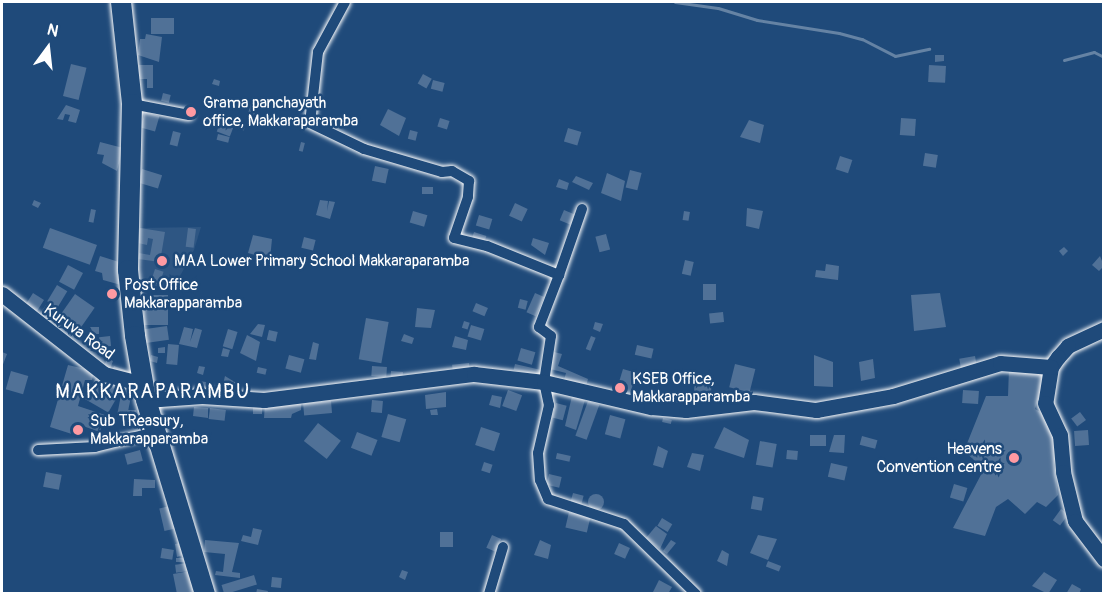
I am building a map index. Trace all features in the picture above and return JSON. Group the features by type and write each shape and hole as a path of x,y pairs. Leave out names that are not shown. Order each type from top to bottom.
{"highway":[{"path":"121,2 132,104 128,270 144,392 205,594"}],"main road":[{"name":"Kuruva Road","path":"2,294 104,374 144,392 307,396 444,375 498,375 544,382 662,408 686,410 754,402 816,410 893,396 1000,363 1051,367"},
{"path":"1104,329 1068,346 1051,367 1045,403 1060,435 1063,472 1075,521 1104,559"}],"street":[{"path":"345,2 318,52 310,123 364,149 442,172 452,171 469,181 468,197 454,238 487,246 559,275"},
{"path":"132,104 189,115"},
{"path":"582,209 559,275 540,319 539,327 550,336 544,382 549,405 538,453 540,480 548,499 624,524 696,594"},
{"path":"38,450 95,447 155,432"},
{"path":"489,594 503,547"}],"shaded area":[{"name":"MAA Lower Primary School Makkaraparamba","path":"201,227 194,250 172,291 137,280 136,231 140,228"}],"building":[{"path":"151,18 174,18 174,34 151,34"},
{"path":"146,34 162,37 159,62 138,55 140,39 145,39"},
{"path":"935,55 944,55 944,61 935,62"},
{"path":"71,64 87,68 79,100 63,96"},
{"path":"139,65 153,65 153,88 147,88 147,79 139,79"},
{"path":"929,65 946,66 945,83 928,82"},
{"path":"423,74 432,79 426,88 418,84"},
{"path":"214,79 220,81 219,86 212,84"},
{"path":"433,80 445,83 442,92 431,89"},
{"path":"163,93 171,95 169,103 161,101"},
{"path":"251,103 258,105 254,117 247,115"},
{"path":"66,105 80,110 76,123 68,121 70,115 65,114 63,120 57,119"},
{"name":"Grama panchayath office, Makkaraparamba","path":"187,106 197,109 194,117 185,115"},
{"path":"388,109 406,118 399,136 380,125"},
{"path":"145,112 159,116 155,132 141,127"},
{"path":"440,118 450,121 447,130 437,127"},
{"path":"901,118 916,119 915,136 900,135"},
{"path":"749,120 764,125 760,143 740,137"},
{"path":"237,122 246,125 244,130 235,128"},
{"path":"220,123 233,128 230,136 217,131"},
{"path":"568,128 581,132 577,145 564,141"},
{"path":"410,130 418,132 416,141 408,139"},
{"path":"173,131 181,133 177,147 170,145"},
{"path":"218,134 230,137 228,143 217,140"},
{"path":"100,142 123,148 117,171 102,163 104,155 97,154"},
{"path":"301,142 305,143 303,152 299,151"},
{"path":"925,153 938,155 936,168 923,166"},
{"path":"840,156 852,160 848,173 836,169"},
{"path":"375,166 389,169 386,184 372,181"},
{"path":"142,169 162,175 158,189 138,182"},
{"path":"630,170 642,173 637,190 626,187"},
{"path":"607,173 625,181 621,201 601,193"},
{"path":"576,176 593,183 589,190 572,182"},
{"path":"559,179 569,183 567,190 556,187"},
{"path":"422,187 433,187 433,194 422,194"},
{"path":"34,200 41,203 38,208 32,205"},
{"path":"320,200 328,201 327,211 329,201 335,202 330,219 316,215"},
{"path":"515,203 528,209 522,222 509,216"},
{"path":"747,208 763,211 759,229 746,226"},
{"path":"91,209 96,210 93,223 89,222"},
{"path":"564,210 578,216 574,226 560,220"},
{"path":"413,211 427,215 424,227 410,223"},
{"path":"684,211 690,212 689,221 683,220"},
{"path":"479,215 492,219 489,230 476,226"},
{"path":"50,228 97,245 90,265 43,248"},
{"path":"140,228 165,232 160,262 138,259 139,253 150,255 153,239 148,238 147,245 138,243"},
{"path":"188,228 196,229 194,248 186,247"},
{"path":"474,232 486,236 484,245 471,241"},
{"path":"606,234 610,249 600,252 595,237"},
{"path":"253,235 272,239 270,259 248,253"},
{"path":"304,237 316,240 313,251 301,248"},
{"path":"533,238 549,243 545,255 531,245"},
{"path":"1064,247 1068,251 1063,256 1059,251"},
{"path":"100,256 119,262 121,285 103,280 102,273 95,271"},
{"path":"1100,256 1104,266 1099,271 1092,265"},
{"path":"685,260 694,262 691,276 682,274"},
{"path":"826,264 839,266 838,280 815,277 816,270 825,271"},
{"path":"68,265 83,273 74,290 59,282"},
{"path":"155,269 164,272 159,285 151,282"},
{"path":"703,284 716,284 716,300 703,300"},
{"path":"57,285 67,291 58,307 47,301"},
{"path":"33,293 44,300 37,312 26,305"},
{"path":"535,293 544,297 536,316 526,312"},
{"path":"940,293 946,327 914,331 911,295"},
{"path":"75,294 95,308 78,332 58,318"},
{"path":"149,295 168,295 168,325 144,325 144,306 150,306"},
{"path":"520,299 528,301 526,310 518,308"},
{"path":"476,303 488,308 484,316 472,311"},
{"path":"46,305 57,313 48,326 37,318"},
{"path":"417,308 435,310 431,328 415,327"},
{"path":"723,312 724,322 710,323 709,313"},
{"path":"366,318 389,322 381,363 359,359"},
{"path":"464,321 470,323 468,330 462,328"},
{"path":"595,322 603,324 600,332 593,329"},
{"path":"258,324 265,325 262,337 250,334"},
{"path":"471,325 484,329 481,341 467,336"},
{"path":"167,326 169,340 144,343 142,329"},
{"path":"90,327 99,327 99,334 90,334"},
{"path":"184,327 193,329 190,342 195,328 202,330 197,348 179,344"},
{"path":"228,329 238,332 232,349 223,346"},
{"path":"269,330 278,332 276,342 267,340"},
{"path":"404,334 414,338 412,344 401,341"},
{"path":"86,335 93,337 91,345 84,343"},
{"path":"247,335 260,342 256,361 240,353"},
{"path":"110,336 111,346 100,347 99,337"},
{"path":"455,336 468,340 466,350 452,347"},
{"path":"591,336 596,338 590,351 586,349"},
{"path":"313,342 319,344 316,360 309,359"},
{"path":"168,344 179,345 177,365 166,364"},
{"path":"637,345 654,349 651,359 635,355"},
{"path":"165,347 165,353 158,353 158,348"},
{"path":"223,348 230,350 228,357 221,356"},
{"path":"521,348 535,352 532,365 517,360"},
{"path":"100,350 111,350 111,356 100,356"},
{"path":"2,352 7,354 2,367"},
{"path":"554,352 562,354 558,366 588,379 586,386 564,380 566,373 550,369"},
{"path":"151,355 158,357 157,363 150,361"},
{"path":"289,355 304,359 301,373 285,369"},
{"path":"814,355 833,362 833,387 814,386"},
{"path":"975,356 977,367 961,370 959,359"},
{"path":"107,358 113,361 110,369 104,367"},
{"path":"873,359 875,378 861,381 859,362"},
{"path":"469,363 470,372 453,374 452,365"},
{"path":"515,364 542,370 541,376 514,370"},
{"path":"735,364 755,369 750,392 729,387"},
{"path":"68,365 94,371 92,380 85,380 78,406 105,415 100,432 80,425 78,436 50,427"},
{"path":"114,366 128,371 126,378 112,373"},
{"path":"199,366 205,367 203,375 197,373"},
{"path":"372,366 387,367 386,377 371,376"},
{"path":"258,367 267,369 265,375 257,373"},
{"name":"Heavens Convention centre","path":"1009,368 1042,372 1044,381 1035,409 1046,415 1059,436 1054,465 1058,495 1046,507 1037,502 1025,514 1008,499 996,507 985,536 953,528 984,469 964,451 986,396 1008,396"},
{"path":"623,369 636,373 628,399 615,395"},
{"path":"11,371 28,376 23,394 6,389"},
{"path":"391,371 403,372 403,377 391,376"},
{"path":"695,374 712,375 711,403 694,402"},
{"path":"97,376 121,390 108,413 84,399"},
{"path":"225,376 238,384 235,396 221,393"},
{"path":"199,381 206,382 204,396 197,395"},
{"path":"180,383 188,384 186,393 178,392"},
{"path":"122,390 132,392 127,415 117,414"},
{"path":"508,390 522,395 516,411 502,406"},
{"path":"963,390 979,391 978,404 962,403"},
{"path":"446,392 446,407 426,409 425,395"},
{"path":"639,392 654,394 652,406 637,404"},
{"path":"492,395 502,397 500,408 489,405"},
{"path":"572,396 585,400 576,430 565,426"},
{"path":"372,400 383,401 382,413 371,412"},
{"path":"331,401 332,413 304,415 303,403"},
{"path":"588,401 599,405 587,440 575,436"},
{"path":"265,403 301,404 301,410 292,414 291,418 264,418"},
{"path":"556,403 567,406 563,420 552,417"},
{"path":"253,405 262,405 262,414 253,414"},
{"path":"194,407 208,408 208,418 193,416"},
{"path":"210,408 226,410 225,421 209,419"},
{"path":"437,409 438,415 431,415 430,410"},
{"path":"128,410 136,410 136,418 128,418"},
{"path":"1080,412 1086,420 1077,427 1071,419"},
{"path":"388,414 406,419 400,442 381,437"},
{"path":"610,415 625,419 620,438 605,434"},
{"path":"169,416 176,416 176,421 169,421"},
{"path":"663,418 672,420 671,424 662,422"},
{"path":"318,423 341,441 327,459 304,441"},
{"path":"481,427 500,433 494,451 475,445"},
{"path":"724,427 749,440 744,458 714,448"},
{"path":"1088,430 1089,445 1075,446 1074,431"},
{"path":"357,432 378,440 371,456 351,448"},
{"path":"810,435 826,435 826,446 810,446"},
{"path":"834,435 845,435 844,453 829,452"},
{"path":"862,436 877,440 875,449 860,445"},
{"path":"760,441 777,444 773,468 756,465"},
{"path":"658,446 668,451 663,468 653,465"},
{"path":"140,450 143,461 127,465 125,454"},
{"path":"787,450 798,451 797,460 786,459"},
{"path":"557,453 571,456 569,462 556,459"},
{"path":"692,453 704,455 700,471 687,467"},
{"path":"484,462 493,465 490,473 481,471"},
{"path":"831,463 848,467 844,480 828,477"},
{"path":"46,472 62,475 59,490 43,487"},
{"path":"549,474 562,477 559,488 547,485"},
{"path":"134,479 155,480 155,488 142,488 142,496 133,496"},
{"path":"954,484 967,488 963,501 950,497"},
{"path":"573,493 584,496 580,508 570,506"},
{"path":"593,494 599,494 604,502 602,508 593,510 588,505 588,499"},
{"path":"753,496 764,498 762,511 751,509"},
{"path":"170,506 175,528 164,531 159,508"},
{"path":"1061,509 1068,514 1060,526 1053,520"},
{"path":"569,512 590,517 587,533 565,528"},
{"path":"662,518 672,524 668,532 657,526"},
{"path":"656,526 667,534 660,549 646,538"},
{"path":"253,528 262,530 258,545 241,541 243,535 251,537"},
{"path":"440,532 453,532 453,547 440,547"},
{"path":"492,535 501,539 495,552 486,548"},
{"path":"758,535 777,539 768,560 750,553"},
{"path":"205,540 239,543 232,572 240,573 240,578 215,575 216,571 223,572 225,554 204,552"},
{"path":"540,540 551,545 548,559 534,555"},
{"path":"671,540 676,543 667,554 663,551"},
{"path":"182,543 186,554 177,557 175,544"},
{"path":"619,543 630,548 625,559 614,554"},
{"path":"162,548 174,550 172,560 160,558"},
{"path":"722,550 729,554 727,566 717,561"},
{"path":"176,558 188,558 188,562 176,562"},
{"path":"768,561 781,566 779,572 766,567"},
{"path":"189,563 190,571 176,573 175,565"},
{"path":"402,570 408,572 405,580 399,577"},
{"path":"190,571 194,594 177,594 173,574"},
{"path":"1044,572 1057,580 1048,594 1032,586"},
{"path":"254,575 257,585 226,594 221,585"},
{"path":"272,577 282,578 281,588 271,587"},
{"path":"659,580 672,587 668,594 652,594"},
{"path":"1072,584 1081,589 1079,594 1066,594"},
{"path":"257,589 268,591 267,594 256,594"}],"waterway":[{"path":"675,2 718,8 757,20 839,33 862,39 895,56 929,49"},
{"path":"1064,60 1094,52 1104,57"}],"place":[{"name":"Grama panchayath office, Makkaraparamba","path":"191,112"},
{"name":"MAA Lower Primary School Makkaraparamba","path":"162,261"},
{"name":"Post Office Makkarapparamba","path":"112,294"},
{"name":"KSEB Office, Makkarapparamba","path":"620,388"},
{"name":"Sub TReasury, Makkarapparamba","path":"78,430"},
{"name":"Heavens Convention centre","path":"1014,458"}],"district":[{"name":"MAKKARAPARAMBU","path":"153,391"}]}
